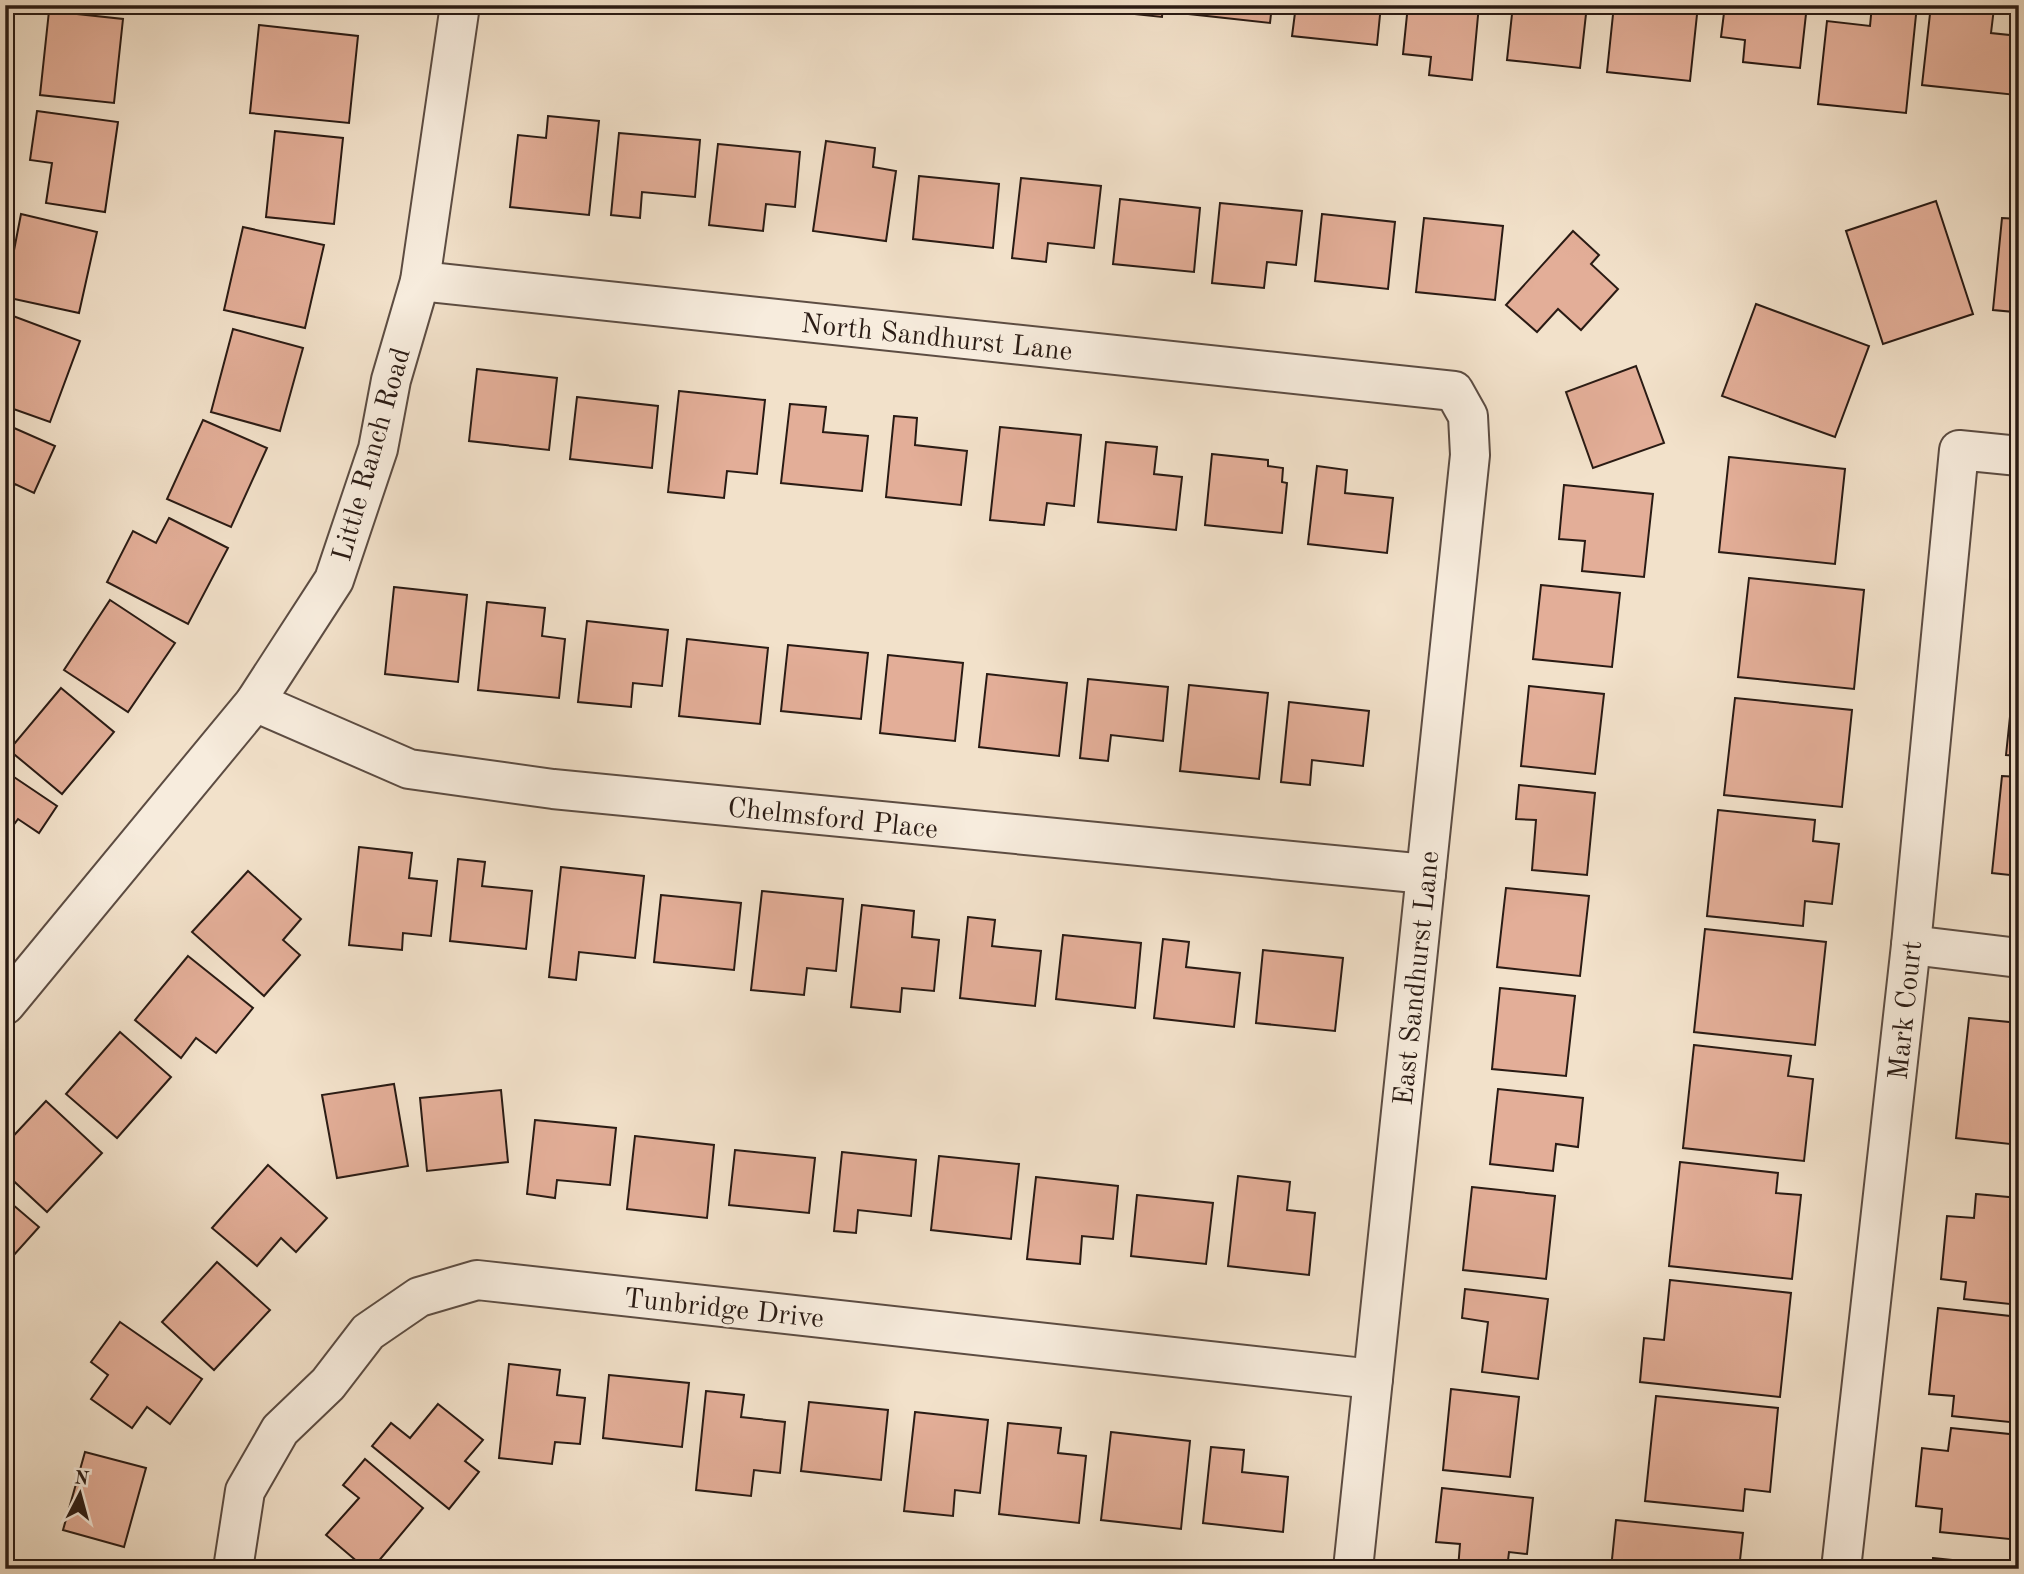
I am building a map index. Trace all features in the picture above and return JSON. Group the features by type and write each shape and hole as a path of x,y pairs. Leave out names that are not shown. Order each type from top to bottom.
{"street":[{"name":"Little Ranch Road","path":"5,1004 255,702 334,580 378,449 391,380 420,281 460,5"},
{"name":"North Sandhurst Lane","path":"420,281 1454,391"},
{"name":"East Sandhurst Lane","path":"1353,1569 1470,455 1468,416 1454,391"},
{"name":"Mark Court","path":"1841,1569 1911,944 1959,450 2019,456"},
{"name":"Chelmsford Place","path":"255,702 409,769 422,771 552,789 1426,874"},
{"path":"1911,944 2019,958"},
{"name":"Tunbridge Drive","path":"233,1569 245,1491 281,1430 328,1384 368,1332 419,1297 477,1280 1373,1379"}],"building":[{"path":"1087,5 1163,5 1162,17 1086,9"},
{"path":"1189,5 1272,5 1270,23 1189,14"},
{"path":"1296,5 1381,5 1377,45 1292,36"},
{"path":"1408,5 1479,5 1472,80 1429,75 1431,57 1403,54"},
{"path":"1513,5 1587,5 1580,68 1507,60"},
{"path":"1614,5 1698,5 1690,81 1607,72"},
{"path":"1725,5 1807,5 1800,68 1743,62 1745,40 1721,37"},
{"path":"1872,5 1917,5 1906,113 1818,104 1827,21 1870,26"},
{"path":"1931,5 1994,8 1991,33 2019,36 2016,95 1922,85"},
{"path":"49,11 123,19 114,103 40,95"},
{"path":"259,25 358,36 349,123 250,113"},
{"path":"37,111 118,122 105,212 46,203 52,163 30,160"},
{"path":"548,116 599,121 589,215 510,207 518,135 546,138"},
{"path":"275,131 343,138 334,224 266,217"},
{"path":"619,133 700,140 695,197 642,192 640,218 611,215"},
{"path":"826,141 875,148 873,167 896,171 886,241 813,231"},
{"path":"718,144 800,152 795,207 766,204 763,231 709,225"},
{"path":"919,176 999,184 993,248 913,239"},
{"path":"1021,178 1101,186 1094,248 1048,243 1046,262 1012,258"},
{"path":"1120,199 1200,208 1194,272 1113,264"},
{"path":"1936,201 1973,314 1883,344 1846,231"},
{"path":"1220,203 1302,211 1296,265 1267,262 1264,288 1212,283"},
{"path":"21,214 97,232 79,313 5,297"},
{"path":"1322,214 1395,222 1388,289 1315,281"},
{"path":"1424,218 1503,226 1495,300 1416,292"},
{"path":"2002,218 2019,219 2019,339 2011,338 2014,312 1993,310"},
{"path":"243,227 324,245 305,328 224,310"},
{"path":"1573,231 1599,255 1591,264 1618,289 1581,330 1558,309 1537,332 1506,305"},
{"path":"1756,304 1869,346 1835,437 1722,396"},
{"path":"5,313 80,341 50,422 5,406"},
{"path":"233,329 303,348 280,431 211,412"},
{"path":"1636,366 1664,443 1593,468 1566,392"},
{"path":"477,369 557,378 549,450 469,441"},
{"path":"679,391 765,400 757,474 727,471 724,498 668,492"},
{"path":"577,397 658,406 652,468 570,459"},
{"path":"790,404 826,407 823,432 868,436 862,491 781,483"},
{"path":"894,416 917,418 915,445 967,451 961,505 886,497"},
{"path":"203,420 267,448 231,527 167,499"},
{"path":"5,424 55,446 34,493 15,484 5,506"},
{"path":"1000,427 1081,435 1074,506 1047,503 1044,525 990,520"},
{"path":"1106,442 1157,447 1154,474 1182,477 1176,530 1098,522"},
{"path":"1212,454 1268,460 1268,466 1283,468 1282,482 1287,483 1282,533 1205,525"},
{"path":"1729,457 1845,469 1835,564 1719,552"},
{"path":"1317,466 1347,470 1345,493 1393,498 1387,553 1308,544"},
{"path":"1564,485 1653,494 1644,577 1582,571 1585,541 1559,539"},
{"path":"169,518 228,548 188,624 107,582 133,531 156,543"},
{"path":"1749,578 1864,590 1854,689 1738,677"},
{"path":"1541,585 1620,593 1612,667 1533,659"},
{"path":"394,587 467,595 458,682 385,674"},
{"path":"110,600 175,643 128,712 64,670"},
{"path":"487,602 545,608 542,636 565,639 559,698 478,690"},
{"path":"587,621 668,630 662,686 633,683 631,707 578,702"},
{"path":"687,639 768,648 760,724 679,716"},
{"path":"788,645 868,653 861,719 781,711"},
{"path":"888,655 963,663 955,741 880,733"},
{"path":"2016,659 2019,660 2019,756 2006,755"},
{"path":"987,674 1067,683 1059,756 979,747"},
{"path":"1088,679 1168,687 1163,741 1111,735 1108,761 1080,758"},
{"path":"1189,685 1268,693 1259,779 1180,771"},
{"path":"1529,686 1604,694 1595,774 1521,766"},
{"path":"61,688 114,732 62,794 9,750"},
{"path":"1735,698 1852,710 1842,807 1724,795"},
{"path":"1289,702 1369,711 1363,766 1312,760 1310,785 1281,782"},
{"path":"5,771 57,806 39,833 18,819 5,837"},
{"path":"2002,776 2019,777 2019,876 1992,873"},
{"path":"1519,785 1595,793 1587,875 1532,870 1536,820 1516,819"},
{"path":"1718,810 1815,820 1813,841 1839,844 1832,904 1805,901 1803,926 1707,916"},
{"path":"359,847 412,853 409,878 437,881 431,936 403,933 402,950 349,945"},
{"path":"458,859 485,862 482,886 532,891 526,949 450,941"},
{"path":"561,867 644,876 635,958 579,952 576,980 549,977"},
{"path":"248,871 301,919 283,940 300,955 264,996 192,932"},
{"path":"1506,888 1589,896 1580,976 1497,967"},
{"path":"762,891 843,899 836,971 807,968 804,995 751,990"},
{"path":"661,895 741,903 734,970 654,962"},
{"path":"862,905 914,911 912,937 939,940 934,991 902,988 900,1012 851,1007"},
{"path":"968,917 995,920 992,946 1041,951 1035,1006 960,998"},
{"path":"1705,929 1826,942 1815,1045 1694,1032"},
{"path":"1063,935 1141,943 1135,1008 1056,999"},
{"path":"1163,939 1189,942 1186,967 1240,973 1234,1027 1154,1018"},
{"path":"1263,950 1343,958 1335,1031 1256,1023"},
{"path":"188,956 253,1008 216,1053 196,1038 181,1058 135,1020"},
{"path":"1500,988 1575,996 1566,1076 1492,1069"},
{"path":"1969,1018 2019,1023 2019,1145 1956,1138"},
{"path":"120,1032 171,1077 117,1138 66,1094"},
{"path":"1694,1045 1791,1056 1788,1076 1813,1079 1804,1161 1683,1148"},
{"path":"394,1084 408,1166 337,1178 322,1095"},
{"path":"1498,1089 1583,1098 1578,1147 1556,1144 1553,1171 1490,1164"},
{"path":"501,1090 508,1162 427,1171 420,1098"},
{"path":"46,1101 102,1153 47,1212 5,1173 5,1145"},
{"path":"535,1120 616,1128 610,1185 557,1180 555,1198 527,1194"},
{"path":"635,1136 714,1145 707,1218 627,1209"},
{"path":"735,1150 815,1158 809,1213 729,1205"},
{"path":"842,1152 916,1160 911,1216 858,1210 856,1233 834,1231"},
{"path":"939,1156 1019,1164 1011,1239 931,1230"},
{"path":"1680,1162 1778,1173 1776,1193 1801,1195 1792,1279 1669,1266"},
{"path":"268,1165 327,1218 296,1252 281,1238 257,1266 212,1228"},
{"path":"1238,1176 1290,1182 1287,1210 1315,1213 1309,1275 1228,1266"},
{"path":"1036,1177 1118,1186 1113,1239 1082,1236 1080,1264 1027,1259"},
{"path":"1472,1187 1555,1196 1546,1279 1463,1270"},
{"path":"1976,1194 2019,1198 2019,1305 1964,1299 1966,1282 1941,1279 1947,1216 1974,1218"},
{"path":"1137,1195 1213,1203 1206,1264 1131,1256"},
{"path":"5,1198 39,1227 5,1265"},
{"path":"217,1262 270,1310 214,1370 162,1322"},
{"path":"1670,1280 1791,1293 1780,1397 1640,1382 1644,1338 1664,1340"},
{"path":"1465,1289 1548,1299 1538,1379 1482,1372 1488,1322 1462,1318"},
{"path":"1938,1308 2019,1317 2019,1423 1952,1416 1954,1396 1929,1394"},
{"path":"120,1322 202,1379 170,1424 147,1407 132,1428 91,1399 108,1375 91,1362"},
{"path":"509,1364 560,1370 557,1395 585,1398 580,1444 555,1442 552,1464 499,1458"},
{"path":"609,1375 689,1383 682,1447 603,1438"},
{"path":"1451,1389 1519,1397 1510,1477 1443,1470"},
{"path":"706,1391 744,1395 741,1417 785,1422 780,1473 754,1470 751,1496 696,1490"},
{"path":"1656,1396 1778,1408 1770,1492 1745,1489 1743,1511 1645,1501"},
{"path":"809,1402 888,1410 881,1480 801,1471"},
{"path":"438,1404 483,1440 465,1461 479,1472 449,1509 372,1446 391,1423 410,1438"},
{"path":"915,1412 988,1420 980,1493 955,1490 953,1516 904,1511"},
{"path":"1008,1423 1061,1428 1058,1453 1086,1456 1079,1523 999,1514"},
{"path":"1951,1428 2019,1435 2019,1540 1940,1532 1942,1509 1916,1506 1922,1448 1948,1451"},
{"path":"1111,1432 1190,1441 1181,1529 1101,1520"},
{"path":"1211,1447 1244,1450 1242,1472 1288,1477 1283,1532 1203,1523"},
{"path":"85,1452 146,1468 124,1547 63,1530"},
{"path":"365,1459 423,1508 372,1569 366,1569 326,1535 359,1498 343,1485"},
{"path":"1442,1488 1533,1498 1527,1554 1509,1552 1507,1569 1458,1569 1460,1544 1436,1542"},
{"path":"1616,1520 1743,1533 1739,1569 1611,1569"},
{"path":"1933,1558 2019,1567 2019,1569 1932,1569"},
{"path":"61,1561 134,1569 61,1569"}]}
